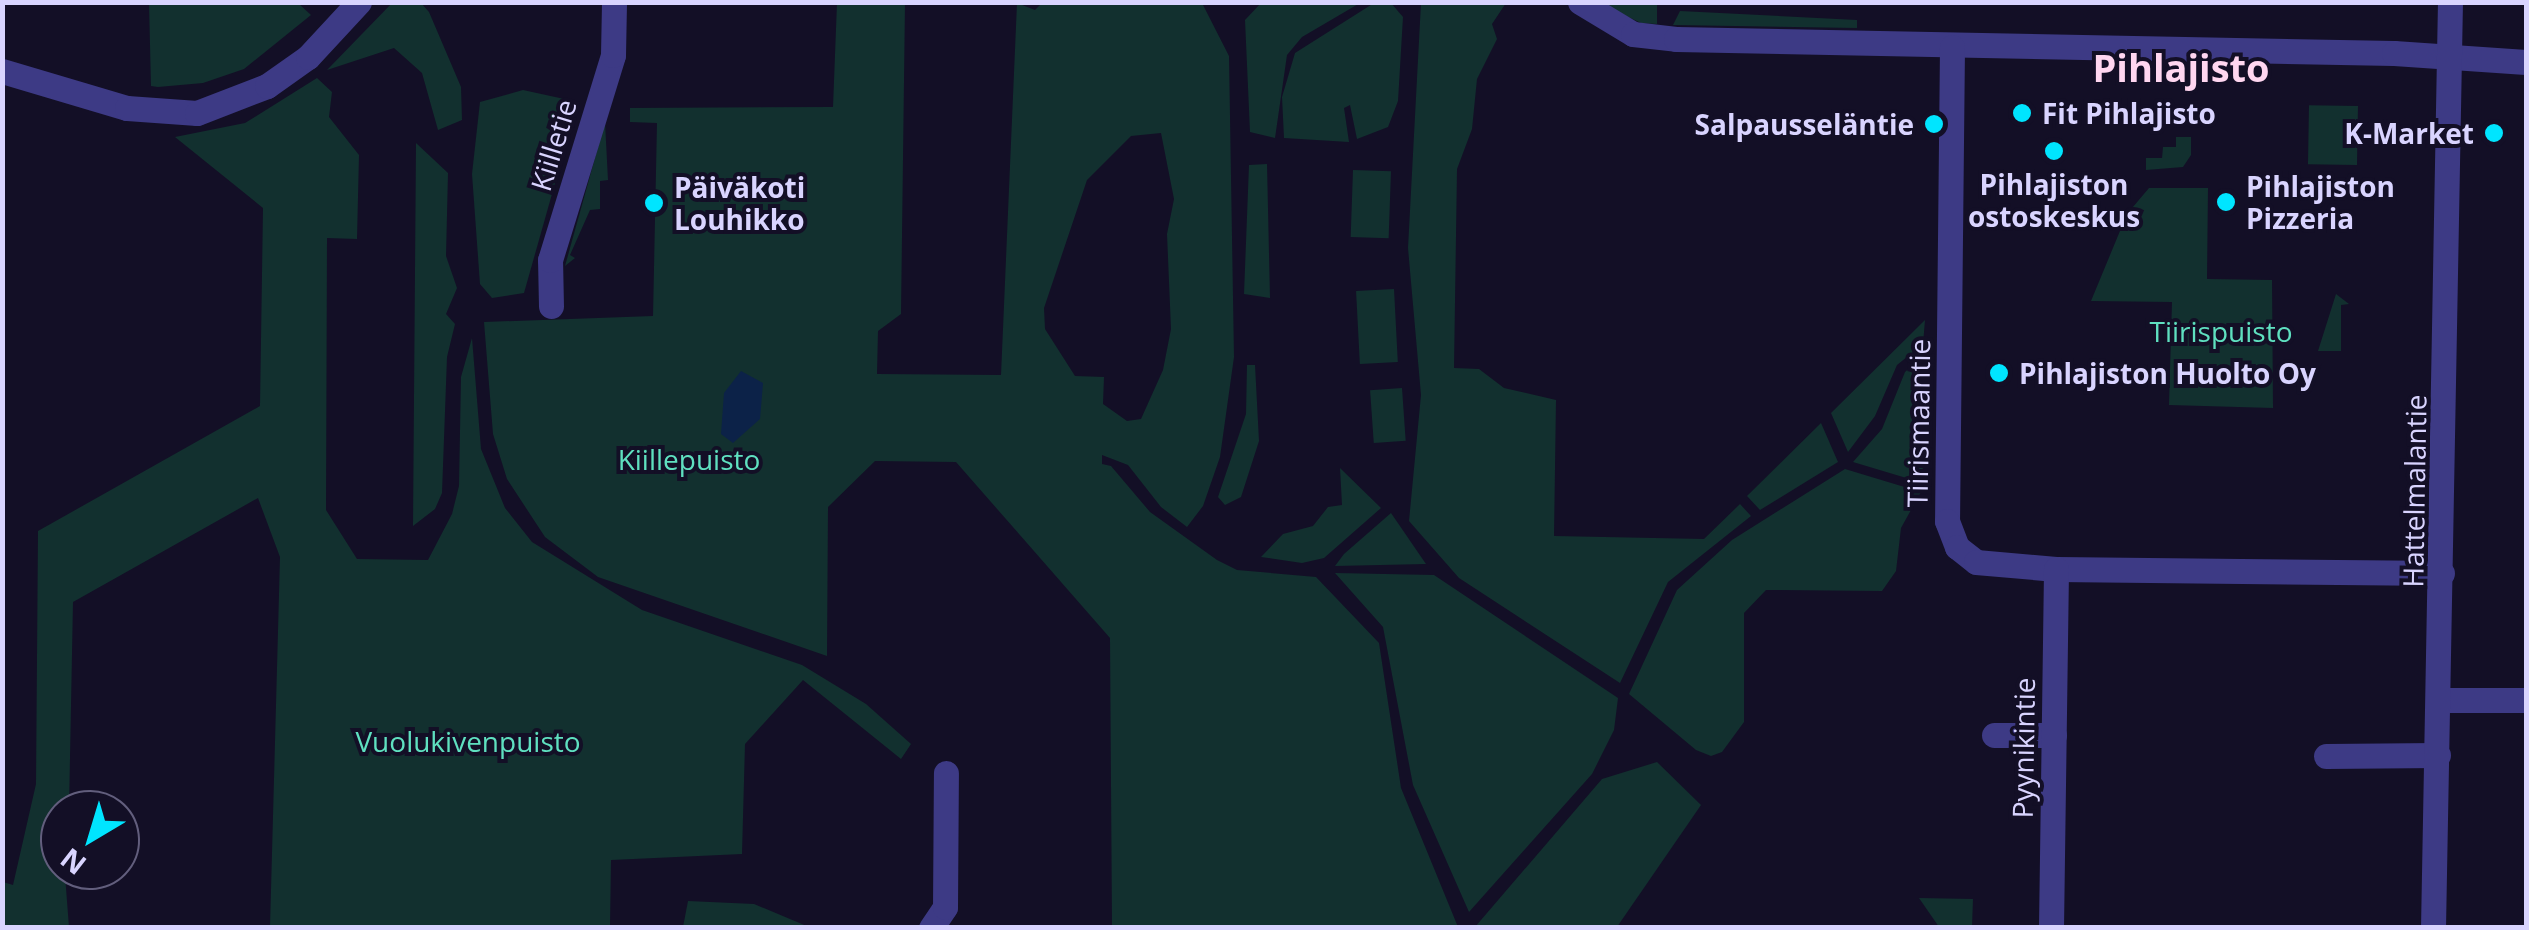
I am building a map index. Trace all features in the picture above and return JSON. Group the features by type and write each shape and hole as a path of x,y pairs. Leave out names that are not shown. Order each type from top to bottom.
{"street":[{"path":"2,71 128,108 198,113 267,86 308,57 359,2"},
{"name":"Kiilletie","path":"552,306 550,260 614,55 614,2"},
{"path":"1580,2 1633,34 1676,39 2452,56 2526,62"},
{"name":"Hattelmalantie","path":"2433,928 2450,2"},
{"name":"Tiirismaantie","path":"1952,47 1947,522 1957,546 1976,562 2056,570 2442,573"},
{"name":"Pyynikintie","path":"2051,928 2056,570"},
{"path":"2440,700 2526,700"},
{"path":"1994,734 2054,735"},
{"path":"2326,756 2438,755"},
{"path":"930,928 945,907 946,773"}],"green space":[{"path":"393,2 421,3 429,12 461,87 462,120 438,130 422,73 394,48 327,70"},
{"name":"Kiillepuisto","path":"1043,2 1202,3 1229,56 1234,357 1220,457 1203,506 1187,527 1161,507 1128,465 1102,455 1102,464 1111,466 1150,512 1217,560 1237,570 1316,577 1379,643 1401,788 1458,927 1112,927 1110,638 956,462 875,461 828,507 827,656 598,577 545,537 507,479 493,434 484,322 653,316 657,123 630,122 630,108 833,107 837,3 905,3 901,314 878,331 877,374 1001,375 1017,3 1035,10","holes":["1161,133 1174,199 1167,234 1171,329 1163,370 1141,419 1127,421 1103,404 1104,377 1075,376 1045,329 1044,308 1087,180 1131,136"]},
{"path":"149,3 298,3 311,15 244,69 203,83 158,87 151,86"},
{"path":"1261,3 1360,3 1302,37 1287,55 1275,138 1250,132 1245,20"},
{"path":"1374,3 1391,3 1403,17 1398,101 1388,127 1357,139 1350,105 1344,108 1349,142 1284,138 1282,97 1295,53"},
{"path":"1421,3 1506,3 1492,24 1497,39 1477,79 1472,129 1457,169 1454,368 1479,369 1504,388 1556,400 1554,536 1704,539 1740,504 1751,516 1668,582 1620,683 1459,578 1409,521 1421,395 1408,248"},
{"path":"1599,3 1657,3 1657,24 1641,23"},
{"path":"1680,11 1857,20 1857,28 1673,25"},
{"name":"Vuolukivenpuisto","path":"317,78 332,92 329,117 359,155 357,239 327,238 326,510 357,559 428,560 452,514 459,486 461,377 472,338 481,449 505,508 532,542 642,610 802,665 866,704 911,744 901,759 803,680 745,744 742,854 611,860 610,927 270,927 280,557 258,498 73,602 69,790 40,790 40,890 66,890 69,927 3,927 3,882 13,885 36,784 38,531 260,406 263,208 175,137 245,123"},
{"path":"523,90 578,102 524,293 492,298 480,284 472,174 480,102"},
{"path":"2309,105 2358,106 2357,165 2308,164"},
{"path":"605,122 608,180 600,181 600,209 590,210 570,255 575,258 565,266"},
{"path":"2176,137 2191,137 2191,155 2183,167 2146,170 2146,158 2162,158 2163,147 2176,147"},
{"path":"416,143 448,173 446,256 457,288 446,314 455,324 447,357 442,493 435,509 413,526"},
{"path":"1267,164 1270,298 1244,294 1249,165"},
{"path":"1353,170 1391,171 1389,238 1351,237"},
{"name":"Tiirispuisto","path":"2149,188 2208,188 2207,279 2272,280 2273,408 2169,405 2172,302 2091,301 2127,214"},
{"path":"1394,289 1398,362 1360,364 1356,291"},
{"path":"2336,294 2349,304 2341,305 2341,351 2318,351"},
{"path":"1925,320 1923,344 1897,365 1875,416 1848,452 1831,413"},
{"path":"1921,358 1923,483 1853,462 1882,429 1905,372"},
{"path":"1247,365 1255,365 1259,441 1241,497 1225,505 1218,497 1246,414"},
{"path":"1402,388 1406,441 1374,443 1370,390"},
{"path":"1821,423 1838,462 1760,510 1747,496"},
{"path":"1340,468 1381,508 1324,558 1302,563 1261,557 1283,534 1313,526 1328,507 1342,505"},
{"path":"1845,469 1921,492 1901,528 1896,571 1882,591 1766,590 1744,613 1744,722 1722,752 1711,756 1696,750 1629,694 1677,590 1732,540"},
{"path":"1391,513 1426,564 1335,566 1344,554"},
{"path":"1335,573 1434,575 1618,698 1614,730 1592,774 1469,912 1413,785 1383,627"},
{"path":"1657,762 1701,805 1617,927 1475,927 1602,779"},
{"path":"1919,898 1973,899 1972,927 1939,927"},
{"path":"688,901 754,904 809,927 683,927"}],"water":[{"path":"741,371 763,383 760,419 733,443 721,434 724,393"}],"place":[{"name":"Fit Pihlajisto","path":"2022,113"},
{"name":"Salpausseläntie","path":"1934,124"},
{"name":"K-Market","path":"2494,133"},
{"name":"Pihlajiston ostoskeskus","path":"2054,151"},
{"name":"Pihlajiston Pizzeria","path":"2226,202"},
{"name":"Päiväkoti Louhikko","path":"654,203"},
{"name":"Pihlajiston Huolto Oy","path":"1999,373"}],"district":[{"name":"Pihlajisto","path":"2181,68"}]}
